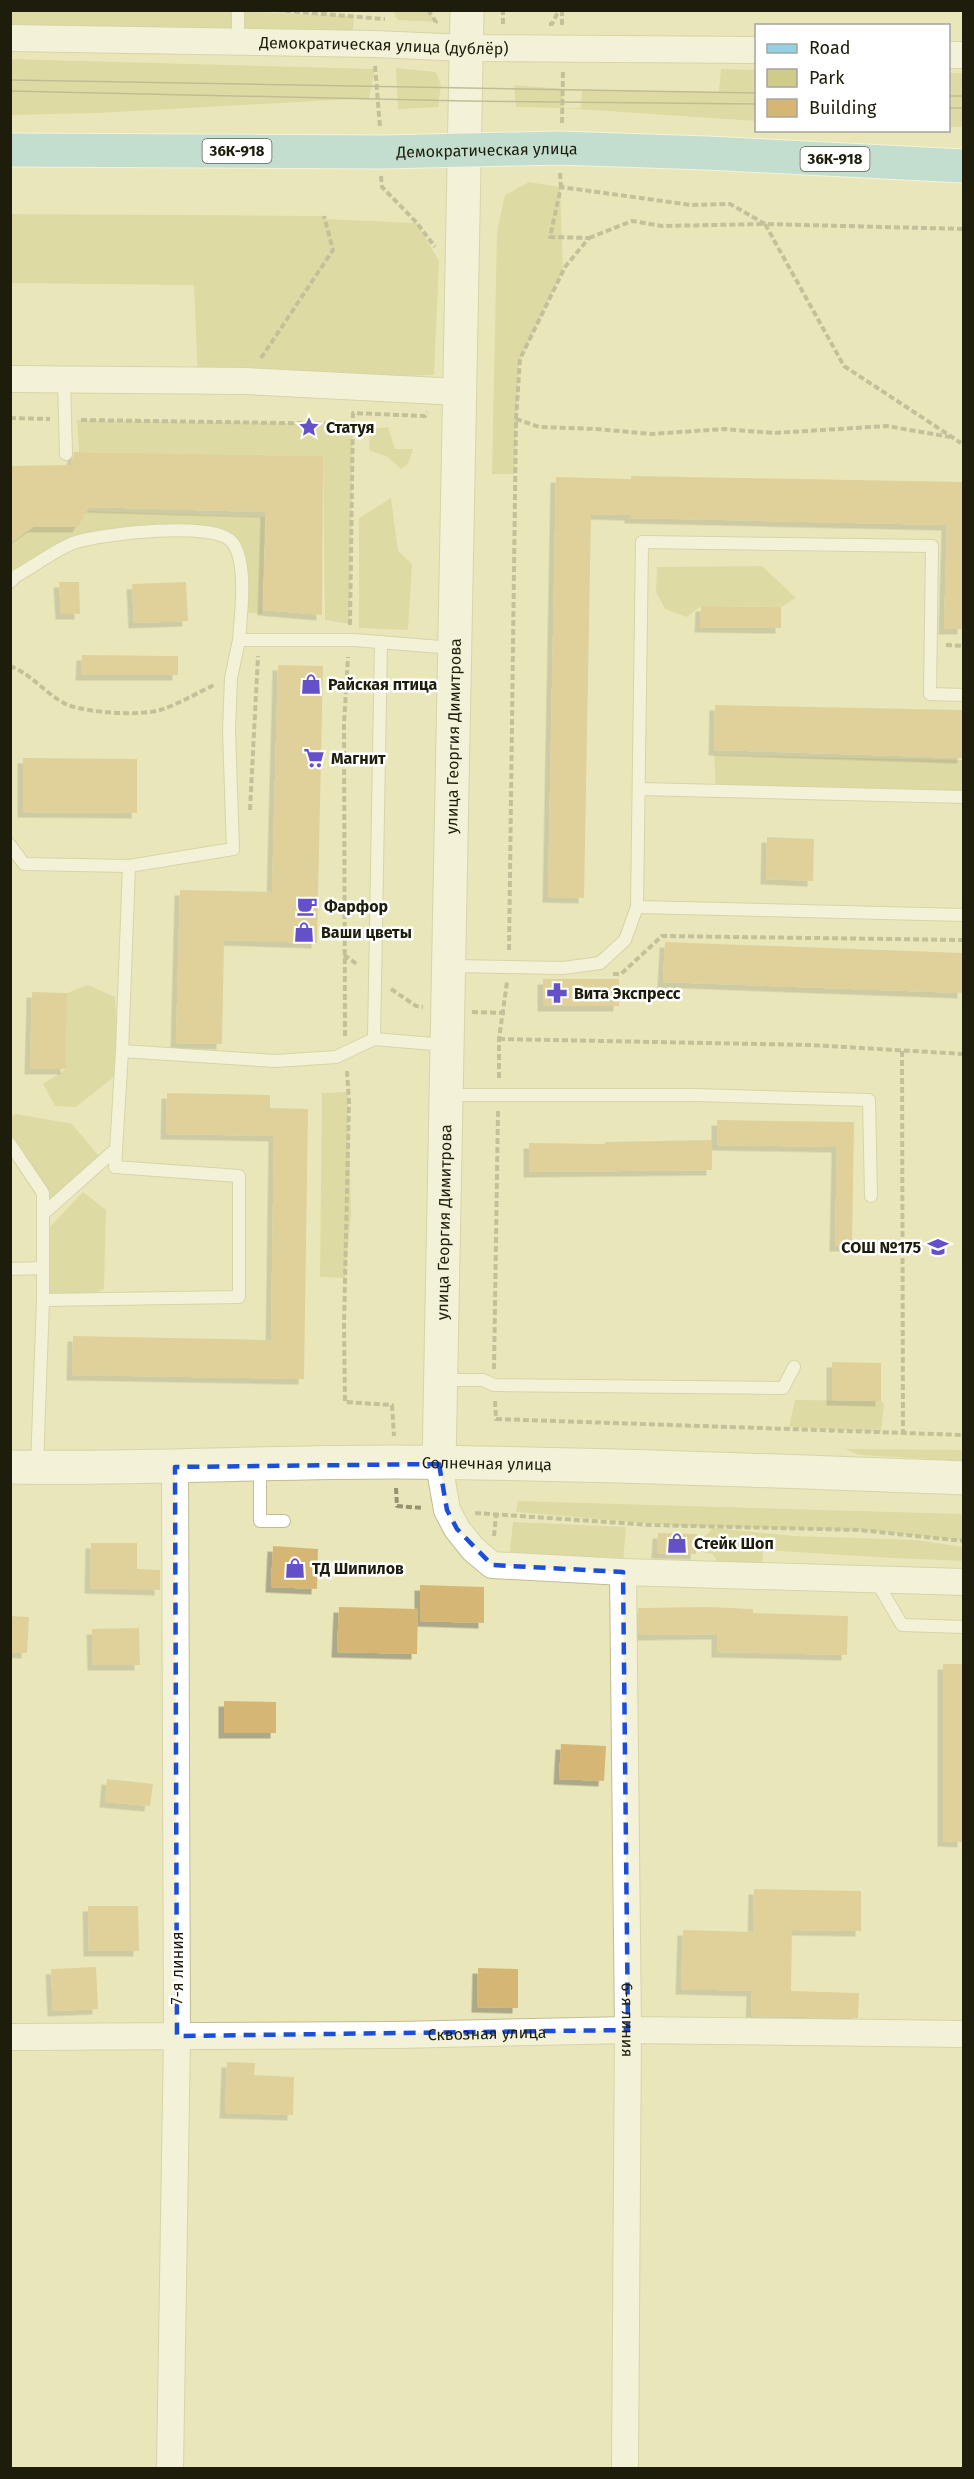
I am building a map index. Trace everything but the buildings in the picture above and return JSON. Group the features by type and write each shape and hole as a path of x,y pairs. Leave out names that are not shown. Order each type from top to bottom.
{"main road":[{"name":"улица Георгия Димитрова","path":"439,1464 454,648 447,392 464,150 468,10"},
{"name":"Демократическая улица","path":"10,150 383,152 559,148 696,152 963,166"},
{"name":"Солнечная улица","path":"24,1467 175,1467 394,1462 963,1478"}],"street":[{"name":"Демократическая улица (дублёр)","path":"10,38 374,44 467,48 755,50"},
{"path":"10,379 246,381 447,392"},
{"path":"439,1464 447,1510 457,1529 472,1549 492,1564 623,1572 963,1582"},
{"name":"7-я линия","path":"170,2469 177,2036 175,1467"},
{"name":"6-я линия","path":"623,1572 628,2030 626,2469"},
{"name":"Сквозная улица","path":"10,2037 398,2035 628,2030 963,2034"}],"lane":[{"path":"238,10 238,43"},
{"path":"64,379 66,454"},
{"path":"10,582 70,539 149,530 215,532 231,540 240,557 242,603 239,640 231,678 229,731 233,849 129,866 24,864 10,845"},
{"path":"448,966 563,968 600,963 625,940 637,907 642,542 932,546 930,694 963,695"},
{"path":"239,640 349,640 454,648"},
{"path":"374,1039 381,642"},
{"path":"639,789 963,797"},
{"path":"43,1300 239,1297 239,1176 115,1167 129,866"},
{"path":"637,907 963,915"},
{"path":"122,1051 275,1061 336,1057 374,1039 447,1045"},
{"path":"446,1095 695,1095 868,1100 871,1196"},
{"path":"10,1144 43,1193 43,1300 24,1467"},
{"path":"43,1214 116,1149"},
{"path":"10,1269 43,1268"},
{"path":"440,1380 483,1380 494,1385 783,1388 794,1367"},
{"path":"260,1465 260,1521 284,1521"},
{"path":"874,1578 902,1625 963,1627"}],"path":[{"path":"276,10 387,19"},
{"path":"428,10 436,22"},
{"path":"502,24 503,10"},
{"path":"426,22 436,22"},
{"path":"426,30 436,22"},
{"path":"374,44 376,98 383,152 380,183 417,223 436,249"},
{"path":"962,443 844,366 765,224 730,204 691,205 561,187 549,237 589,238 632,221 662,226 765,224 963,228"},
{"path":"246,381 333,250 324,216"},
{"path":"589,238 565,267 519,358 516,419 509,968 505,1013 499,1039 494,1385 496,1419 963,1435"},
{"path":"394,1416 392,1405 345,1402 348,1103 344,723 349,640 353,413 425,416 447,392"},
{"path":"10,418 353,424"},
{"path":"516,419 539,427 651,434 724,429 774,433 887,426 948,436 962,443"},
{"path":"250,820 258,655 269,655"},
{"path":"337,656 348,656"},
{"path":"10,666 22,670 44,691 69,705 99,711 160,710 231,678"},
{"path":"610,974 621,974 662,936 963,940"},
{"path":"499,1039 811,1046 963,1054"},
{"path":"902,1051 903,1433"},
{"path":"496,1516 651,1525 859,1530 963,1541"}],"highlighted area":[{"path":"439,1464 447,1510 457,1529 492,1565 623,1572 628,2030 177,2036 175,1467"}],"green space":[{"path":"205,10 354,16 352,44 11,38 11,11"},
{"path":"393,11 428,11 436,22 398,20"},
{"path":"10,59 375,69 369,98 99,113 11,115"},
{"path":"396,68 436,72 441,85 438,107 398,109"},
{"path":"721,69 755,70 755,121 516,107 514,85 563,89 564,108 581,108 582,90 719,92"},
{"path":"950,73 963,73 963,127 950,127"},
{"path":"529,182 560,187 563,271 519,362 515,474 492,474 497,231 505,195"},
{"path":"11,214 324,216 324,219 417,223 439,261 434,375 198,381 194,285 11,283"},
{"path":"77,420 353,424 350,624 325,620 323,456 79,452"},
{"path":"388,427 395,449 413,449 408,464 401,469 388,457 369,450 370,429"},
{"path":"391,498 398,551 412,564 408,630 359,628 359,518"},
{"path":"87,511 265,517 262,614 241,612 240,557 223,536 182,531 80,541 11,580 11,543 33,527 78,526"},
{"path":"762,566 796,598 781,607 701,606 687,617 665,609 656,592 657,567"},
{"path":"714,755 963,760 963,797 716,790"},
{"path":"88,985 115,997 120,1072 76,1107 55,1106 43,1084 66,1069 67,993"},
{"path":"348,1092 351,1214 345,1278 320,1277 322,1093"},
{"path":"16,1114 72,1124 103,1161 43,1214 43,1193 26,1168 11,1136 11,1116"},
{"path":"83,1192 106,1210 104,1289 79,1300 43,1300 43,1234"},
{"path":"795,1400 881,1401 884,1404 881,1432 789,1427"},
{"path":"845,1449 963,1450 963,1461 860,1455"},
{"path":"518,1501 963,1514 963,1541 871,1531 680,1526 516,1512"},
{"path":"513,1522 626,1527 623,1563 509,1560"},
{"path":"713,1528 794,1536 917,1540 963,1547 964,1561 763,1550 762,1566 720,1564 712,1554 703,1552 704,1537"}],"tram line":[{"path":"10,80 755,93"},
{"path":"10,91 465,101 755,104"},
{"path":"950,96 964,96"},
{"path":"950,108 964,108"}],"place":[{"name":"Статуя","path":"309,427"},
{"name":"Райская птица","path":"311,684"},
{"name":"Магнит","path":"314,758"},
{"name":"Фарфор","path":"307,906"},
{"name":"Ваши цветы","path":"304,932"},
{"name":"Вита Экспресс","path":"557,993"},
{"name":"СОШ №175","path":"938,1247"},
{"name":"Стейк Шоп","path":"677,1543"},
{"name":"ТД Шипилов","path":"295,1568"}]}
